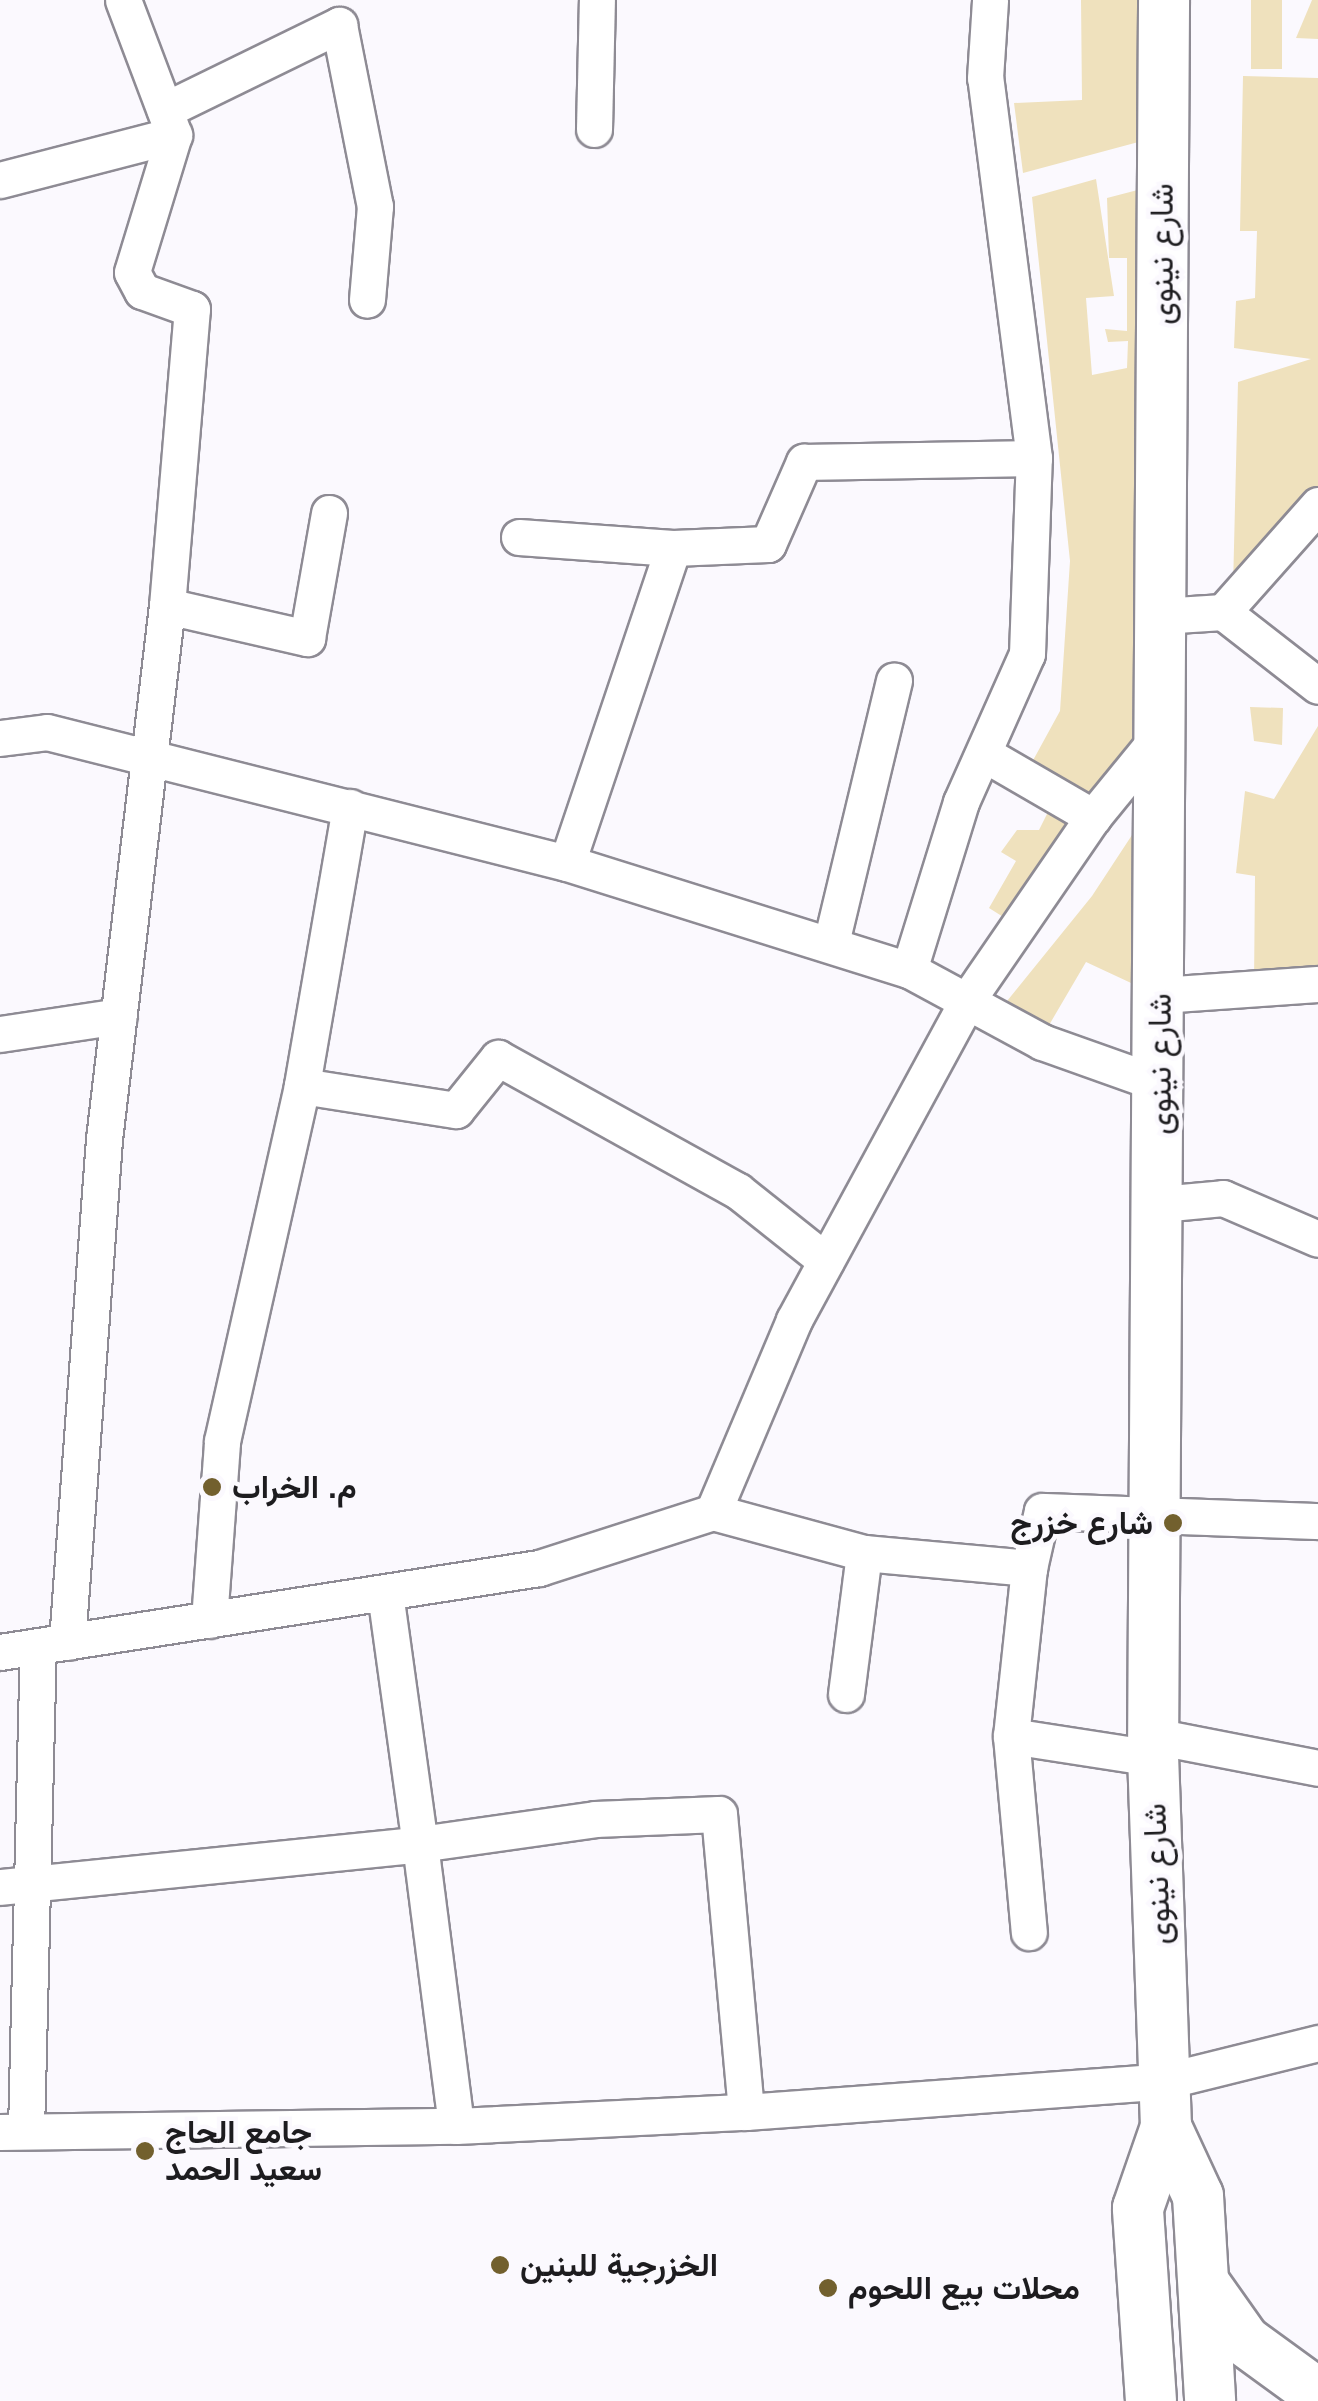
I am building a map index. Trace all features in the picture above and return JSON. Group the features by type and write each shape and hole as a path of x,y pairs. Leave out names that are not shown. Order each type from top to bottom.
{"main road":[{"name":"شارع نينوى","path":"1151,2401 1138,2208 1166,2104 1154,1747 1164,0"},
{"name":"شارع نينوى","path":"1166,2104 1193,2172 1206,2286 1210,2401"},
{"path":"1206,2286 1245,2341 1317,2399"}],"street":[{"path":"123,0 169,123 132,272 142,291 192,309 167,606 53,1645 15,1885 13,2132 456,2126 746,2112 1166,2104 1318,2044"},
{"path":"594,129 597,0"},
{"path":"910,970 961,802 986,755 1027,654 1034,458 985,78 990,0"},
{"path":"0,180 169,123 339,25 375,206 368,300"},
{"path":"519,537 673,548 768,544 804,462 1034,458"},
{"path":"1223,612 1318,505"},
{"path":"167,606 307,638 329,513"},
{"path":"567,863 673,548"},
{"path":"1160,616 1223,612 1318,686"},
{"path":"831,944 894,680"},
{"path":"0,738 46,732 567,863 910,970 1042,1042 1160,1084"},
{"path":"713,1512 826,1261 968,999 1093,817 1160,735"},
{"path":"986,755 1093,817"},
{"path":"209,1620 222,1440 302,1086 350,808"},
{"path":"1160,994 1318,984"},
{"path":"0,1034 119,1016"},
{"path":"302,1086 456,1110 498,1058 738,1191 826,1261"},
{"path":"1160,1204 1223,1198 1318,1240"},
{"path":"1029,1932 1011,1736 1029,1568 1042,1511 1156,1512 1318,1521"},
{"path":"0,1652 539,1568 713,1512 864,1554 1029,1568"},
{"path":"846,1694 864,1554"},
{"path":"384,1592 456,2126"},
{"path":"1011,1736 1154,1747 1318,1768"},
{"path":"15,1885 420,1844 595,1819 719,1814 746,2112"}],"building":[{"path":"1081,0 1169,0 1172,133 1023,173 1014,103 1082,100"},
{"path":"1251,0 1282,0 1282,69 1251,69"},
{"path":"1312,0 1318,0 1318,39 1296,38"},
{"path":"1243,76 1318,78 1318,513 1233,588 1238,382 1311,359 1234,348 1236,301 1255,298 1257,231 1240,231"},
{"path":"1096,179 1114,296 1086,298 1092,375 1127,368 1128,341 1108,342 1105,329 1127,331 1127,258 1109,258 1107,198 1176,180 1160,685 1108,818 1031,764 1060,711 1070,561 1032,197"},
{"path":"1250,707 1283,708 1282,745 1254,741"},
{"path":"1318,726 1318,977 1254,984 1255,876 1236,873 1245,791 1274,799"},
{"path":"1174,771 1159,996 1086,962 1045,1032 1003,1006 1092,896"},
{"path":"1053,802 1086,821 1024,930 989,908 1016,861 1001,852 1017,830 1039,830"}],"place":[{"name":"م. الخراب","path":"212,1487"},
{"name":"شارع خزرج","path":"1173,1523"},
{"name":"جامع الحاج سعيد الحمد","path":"145,2151"},
{"name":"الخزرجية للبنين","path":"500,2265"},
{"name":"محلات بيع اللحوم","path":"828,2288"}]}
